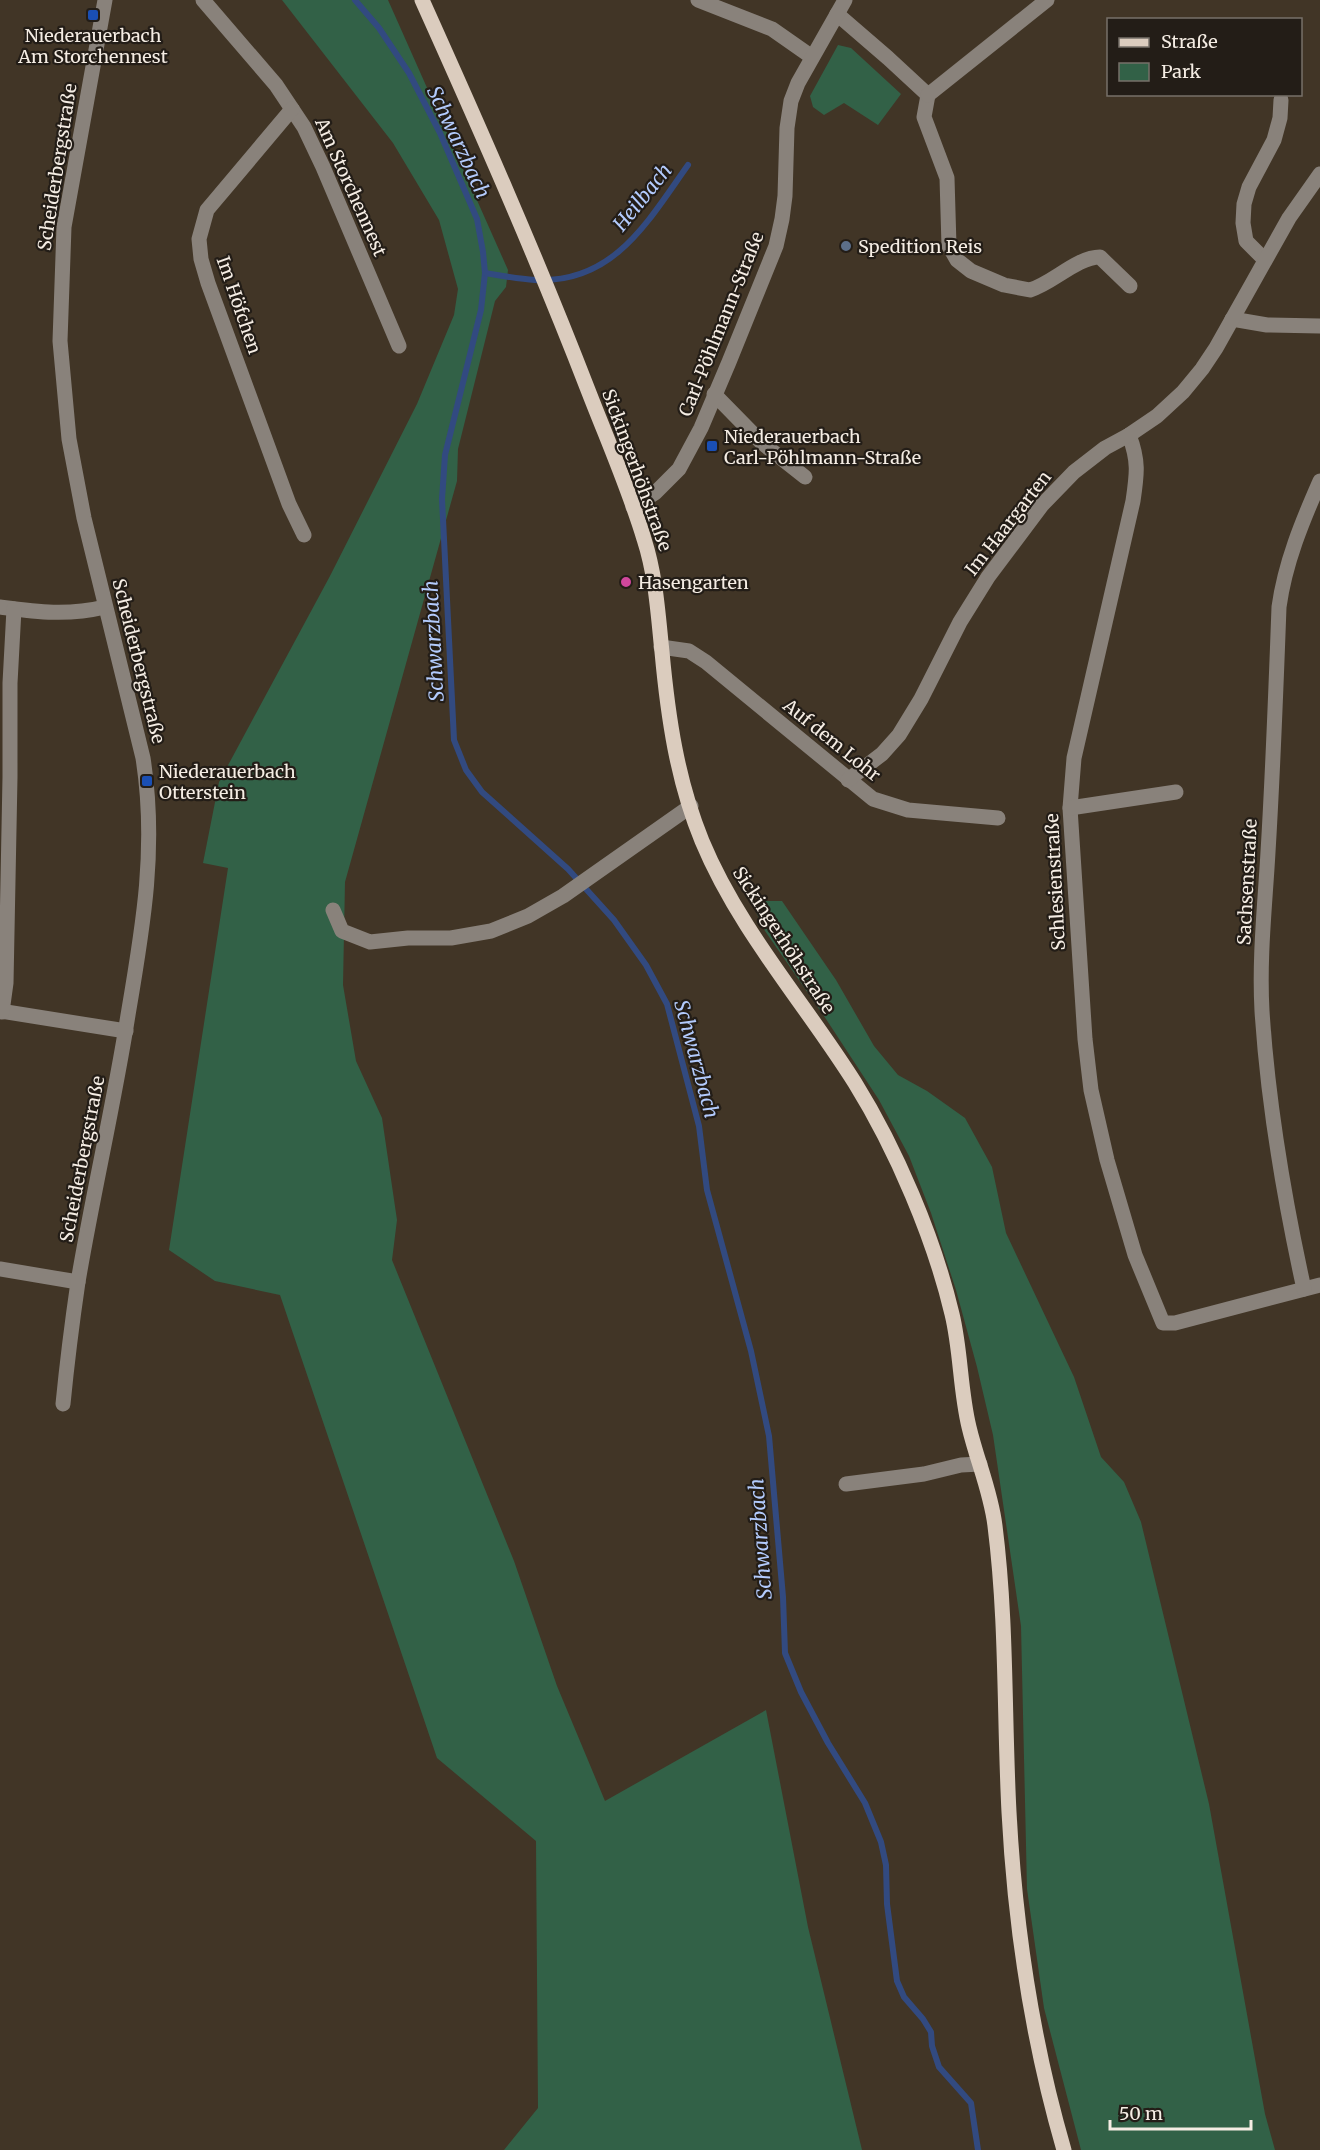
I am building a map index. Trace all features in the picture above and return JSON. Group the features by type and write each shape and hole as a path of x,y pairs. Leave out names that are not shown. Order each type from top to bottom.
{"main road":[{"name":"Sickingerhöhstraße","path":"422,0 540,267 633,507 652,568 675,753 701,838 736,909 857,1086 903,1176 926,1232 944,1286 954,1321 968,1423 995,1522 1001,1589 1009,1811 1018,1924 1035,2027 1053,2114 1064,2150"}],"street":[{"name":"Scheiderbergstraße","path":"63,1404 78,1282 126,1031 148,886 150,852 143,758 105,607 69,439 60,341 64,227 105,0"},
{"name":"Am Storchennest","path":"203,0 276,85 304,127 399,346"},
{"path":"698,0 772,29 812,57"},
{"name":"Carl-Pöhlmann-Straße","path":"633,507 655,493 679,469 690,451 776,246 785,196 787,128 791,101 812,57 845,0"},
{"path":"1047,0 928,95 924,117 947,178 949,246 957,260 971,271 1004,285 1030,290 1082,262 1101,257 1130,286"},
{"path":"837,14 928,95"},
{"path":"1265,260 1246,241 1243,223 1244,204 1248,188 1274,140 1280,118 1281,100"},
{"name":"Im Höfchen","path":"292,109 207,210 199,238 201,259 208,283 289,504 304,535"},
{"name":"Im Haargarten","path":"848,780 882,754 899,735 921,699 960,622 988,577 1042,505 1074,471 1105,448 1157,416 1183,392 1216,348 1288,218 1320,174"},
{"path":"1232,319 1268,325 1320,326"},
{"path":"714,394 761,442 805,477"},
{"name":"Schlesienstraße","path":"1129,435 1137,454 1137,475 1074,758 1070,808 1085,1039 1091,1090 1105,1151 1136,1255 1163,1323 1175,1323 1304,1289"},
{"name":"Sachsenstraße","path":"1304,1289 1289,1218 1266,1061 1262,1009 1263,936 1283,581 1293,546 1320,481"},
{"path":"105,607 80,613 52,614 7,608 10,777 6,983 1,1012 126,1031"},
{"name":"Auf dem Lohr","path":"661,647 688,651 706,662 873,799 885,804 919,811 998,818"},
{"path":"1070,808 1176,792"},
{"path":"333,910 342,931 370,942 408,938 451,938 491,931 528,916 563,896 691,806"},
{"path":"0,1269 78,1282"},
{"path":"1304,1289 1320,1285"},
{"path":"846,1484 924,1474 961,1465 980,1464"}],"green space":[{"path":"282,0 388,0 508,270 506,287 495,301 458,449 457,481 345,882 343,985 356,1061 382,1118 397,1220 392,1260 514,1561 557,1686 605,1801 766,1710 808,1927 862,2150 504,2150 538,2108 536,1841 437,1758 280,1295 215,1281 169,1250 228,868 203,863 219,782 330,576 417,404 454,315 458,289 439,220 393,143"},
{"path":"838,45 851,48 901,94 878,125 844,103 824,115 813,107 810,96"},
{"path":"765,901 782,901 836,980 874,1046 898,1075 927,1091 965,1118 992,1167 1006,1233 1074,1377 1101,1457 1124,1482 1141,1522 1209,1804 1265,2114 1275,2150 1081,2150 1044,2008 1027,1889 1021,1626 993,1435 977,1367 956,1290 931,1213 909,1156 879,1100 765,931 755,910"}],"waterway":[{"name":"Schwarzbach","path":"355,0 379,28 409,73 440,133 477,219 483,252 485,273 481,310 445,455 442,499 454,740 466,770 482,792 568,869 614,920 646,965 667,1004 699,1126 707,1190 751,1351 769,1436 783,1597 785,1653 801,1692 828,1743 865,1803 881,1842 886,1865 887,1904 897,1981 904,1997 931,2032 932,2046 939,2067 971,2103 978,2150"},
{"name":"Heilbach","path":"485,273 535,280 563,279 587,272 608,260 643,227 688,165"}],"place":[{"name":"Niederauerbach Am Storchennest","path":"93,15"},
{"name":"Spedition Reis","path":"846,246"},
{"name":"Niederauerbach Carl-Pöhlmann-Straße","path":"712,446"},
{"name":"Hasengarten","path":"626,582"},
{"name":"Niederauerbach Otterstein","path":"147,781"}]}
